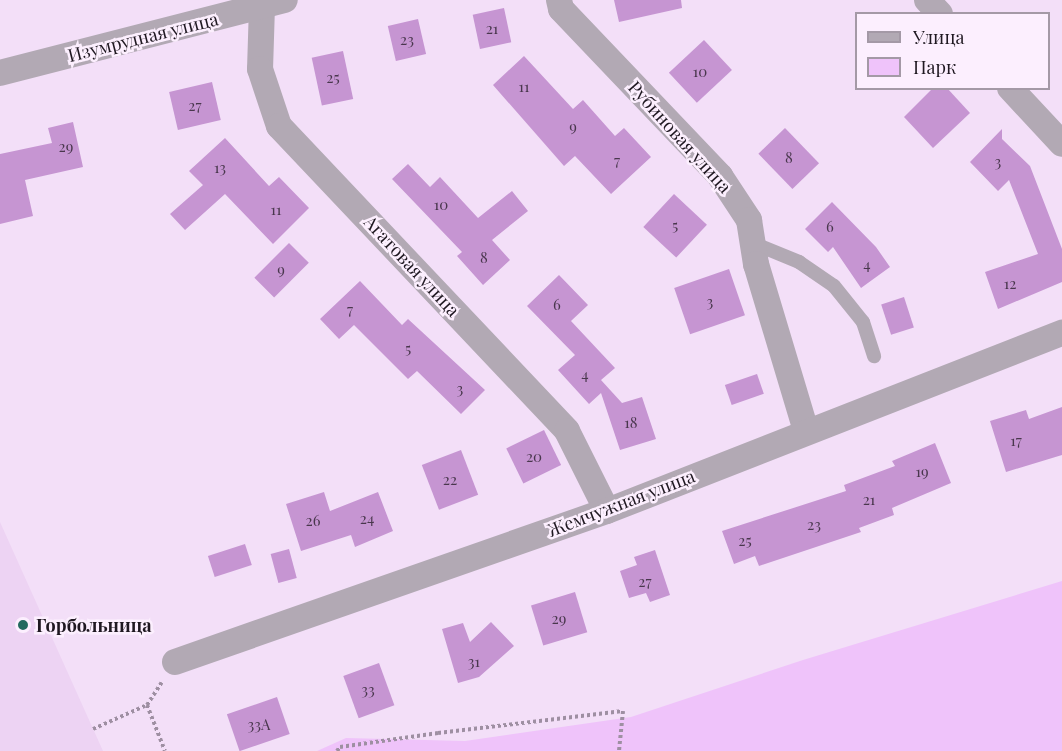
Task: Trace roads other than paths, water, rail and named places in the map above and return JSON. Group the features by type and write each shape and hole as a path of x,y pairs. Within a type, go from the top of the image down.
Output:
{"street":[{"name":"Рубиновая улица","path":"559,0 561,9 720,176 749,220 756,264 806,431"},
{"path":"927,0 938,12"},
{"name":"Изумрудная улица","path":"0,73 274,3"},
{"name":"Агатовая улица","path":"274,3 260,69 279,126 567,431 607,511"},
{"path":"1012,90 1062,144"},
{"name":"Жемчужная улица","path":"175,662 607,511 806,431 1062,333"}],"lane":[{"path":"753,243 799,262 834,286 863,322 874,356"}],"place":[{"name":"Горбольница","path":"23,625"}]}
